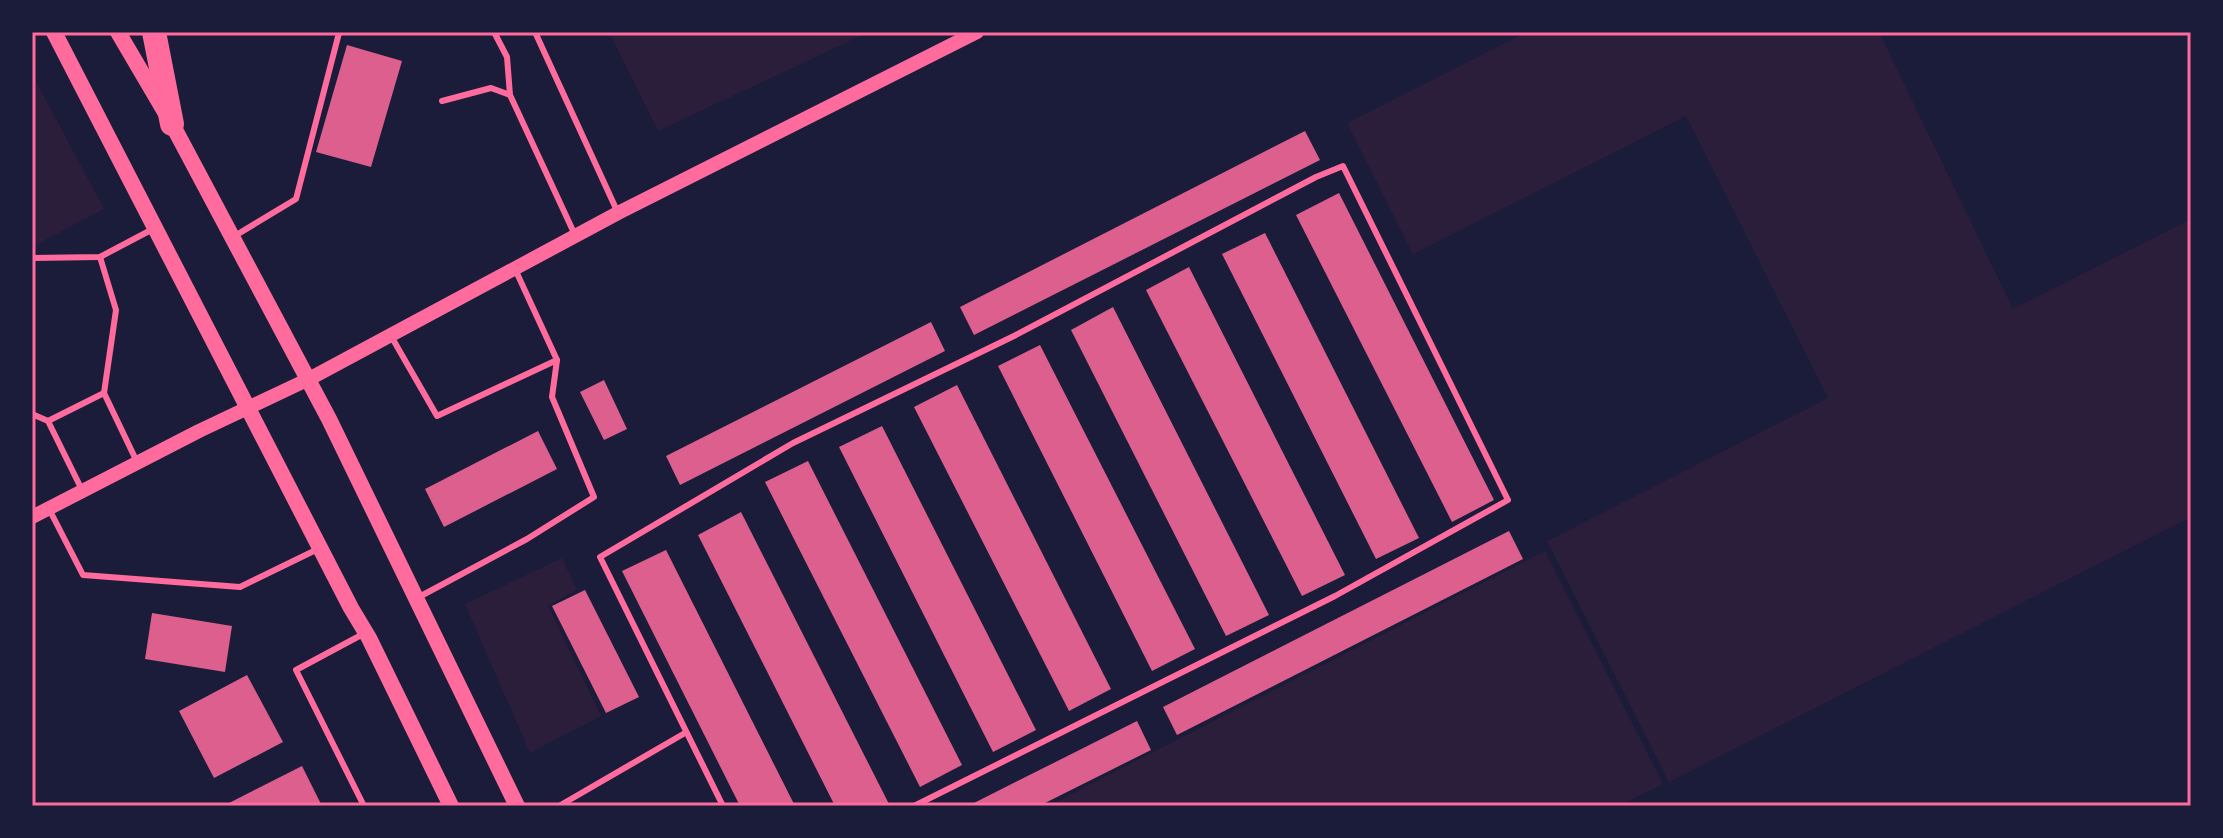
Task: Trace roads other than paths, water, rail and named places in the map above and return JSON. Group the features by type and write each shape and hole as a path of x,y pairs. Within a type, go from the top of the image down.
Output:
{"highway":[{"path":"154,32 172,124"}],"main road":[{"path":"54,32 365,633 446,802"},
{"path":"118,32 172,124 309,379 517,806"}],"street":[{"path":"32,517 309,379 618,213 977,32"}],"lane":[{"path":"233,237 296,199 339,33 342,32"},
{"path":"494,32 507,57 510,95 576,236"},
{"path":"535,32 618,213"},
{"path":"442,101 491,88 510,95"},
{"path":"723,806 600,557 793,443 1014,336 1316,177 1343,166 1508,500 1335,596 914,806"},
{"path":"32,258 100,257 156,227"},
{"path":"100,257 116,310 104,393 137,463"},
{"path":"417,598 527,539 594,497 552,397 557,360 515,269"},
{"path":"391,335 437,416 557,360"},
{"path":"48,421 104,393"},
{"path":"32,414 48,421 82,490"},
{"path":"49,509 83,575 240,587 320,548"},
{"path":"364,806 296,670 365,633"},
{"path":"559,806 685,733"}]}
